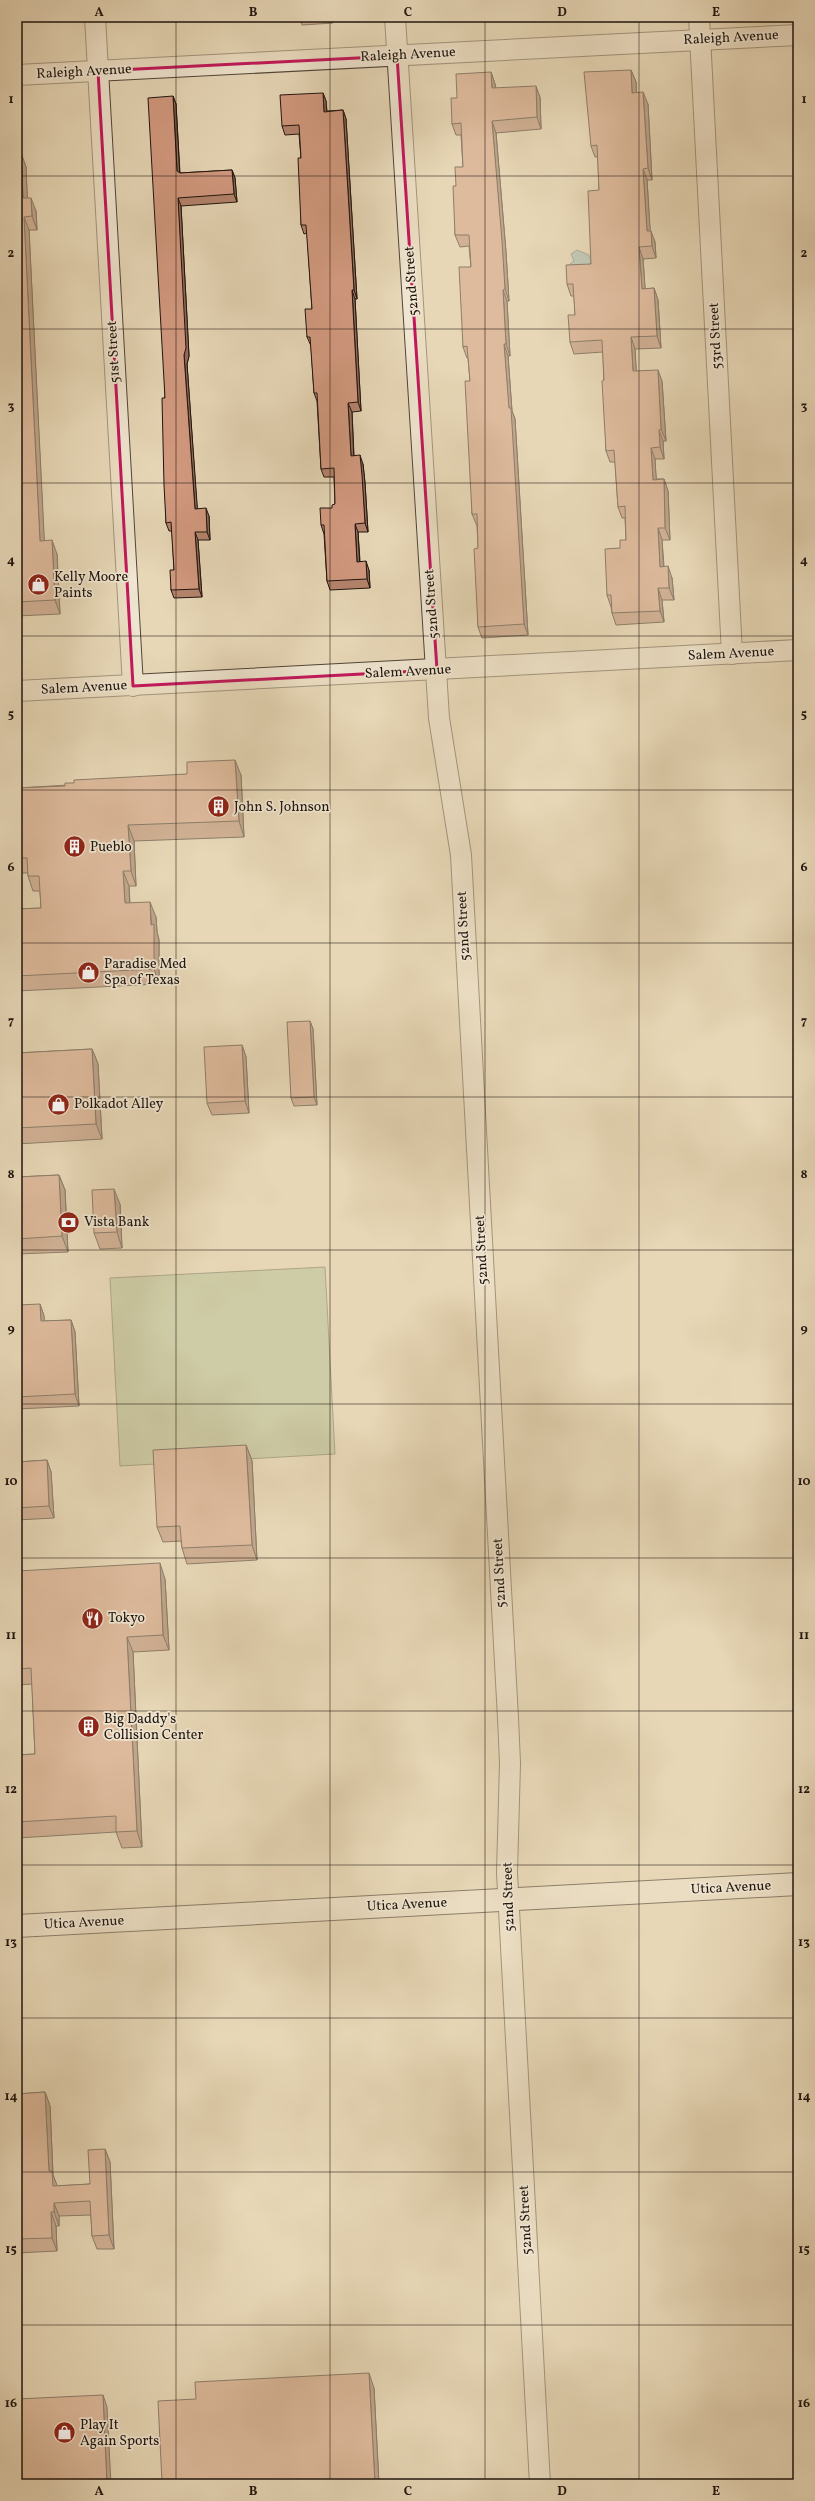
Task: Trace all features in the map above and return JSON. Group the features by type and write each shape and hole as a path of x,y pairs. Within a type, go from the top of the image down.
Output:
{"street":[{"name":"51st Street","path":"95,17 134,686"},
{"name":"52nd Street","path":"395,17 440,718 461,855 508,1718 509,1900 540,2484"},
{"name":"53rd Street","path":"699,17 732,654"},
{"name":"Raleigh Avenue","path":"17,75 798,35"},
{"name":"Salem Avenue","path":"17,691 798,650"},
{"name":"Utica Avenue","path":"17,1926 798,1884"}],"highlighted area":[{"path":"397,56 437,670 133,686 98,71"}],"green space":[{"path":"325,1267 335,1454 120,1466 110,1278"}],"water":[{"path":"577,250 589,255 592,267 570,267 570,264 574,261 571,254"}],"building":[{"path":"631,70 632,93 643,92 648,168 643,169 647,231 651,231 652,246 639,247 642,289 654,288 657,336 631,337 633,371 658,370 661,429 659,430 660,447 651,448 653,480 664,479 665,528 658,528 660,567 668,566 669,588 658,588 660,611 612,613 611,595 607,595 605,549 620,548 620,540 626,540 625,506 618,507 614,450 606,451 602,381 604,380 602,340 570,342 568,315 575,315 573,284 567,284 566,265 591,264 588,191 599,190 597,145 591,146 584,72"},
{"path":"491,72 492,88 536,86 537,117 492,121 502,241 505,289 503,290 506,344 504,344 509,408 511,408 524,624 478,627 474,549 478,548 477,514 472,514 465,381 470,381 467,346 463,347 459,267 471,267 469,235 455,235 453,186 456,186 455,167 463,167 461,123 452,124 451,98 457,98 456,74"},
{"path":"323,93 324,112 343,110 354,290 352,290 358,402 348,403 351,456 360,455 365,523 355,524 357,562 366,561 367,579 327,581 324,525 321,525 320,508 332,508 332,505 335,504 334,468 321,469 317,393 314,393 310,337 307,337 305,309 312,309 306,225 301,225 298,158 301,158 299,125 282,126 280,95"},
{"path":"173,96 177,171 180,173 232,170 234,194 178,198 186,348 184,355 195,509 206,508 207,532 195,532 199,589 171,590 170,570 174,570 171,522 166,523 162,398 165,398 148,98"},
{"path":"21,153 23,198 31,198 32,216 24,217 40,541 52,540 55,600 17,602 17,154"},
{"path":"235,760 239,821 128,825 131,871 123,871 125,903 150,902 151,925 154,924 154,969 17,976 17,909 41,908 39,876 28,876 27,858 17,858 17,788 65,786 65,783 74,783 74,780 187,774 187,762"},
{"path":"310,1021 314,1097 291,1098 287,1022"},
{"path":"242,1045 245,1101 207,1103 204,1047"},
{"name":"Polkadot Alley","path":"92,1049 96,1124 17,1128 17,1053"},
{"path":"59,1175 62,1236 17,1239 17,1177"},
{"path":"114,1189 117,1232 94,1233 92,1190"},
{"path":"40,1304 41,1321 71,1320 75,1394 17,1397 18,1305"},
{"path":"246,1445 252,1545 182,1548 180,1526 157,1527 153,1450"},
{"path":"47,1460 49,1506 17,1508 17,1462"},
{"path":"160,1563 163,1635 127,1637 137,1831 116,1832 116,1816 17,1822 17,1755 35,1754 31,1668 17,1669 17,1571"},
{"path":"45,2092 49,2171 52,2171 53,2186 90,2184 88,2150 105,2149 109,2235 92,2236 90,2201 54,2203 54,2212 51,2212 52,2238 17,2239 17,2094"},
{"path":"369,2373 375,2484 242,2484 242,2480 162,2482 158,2401 196,2399 195,2382"},
{"path":"103,2395 107,2484 19,2484 17,2399"}],"place":[{"name":"Kelly Moore Paints","path":"38,585"},
{"name":"John S. Johnson","path":"218,807"},
{"name":"Pueblo","path":"75,847"},
{"name":"Paradise Med Spa of Texas","path":"88,972"},
{"name":"Polkadot Alley","path":"59,1104"},
{"name":"Vista Bank","path":"69,1222"},
{"name":"Tokyo","path":"92,1618"},
{"name":"Big Daddy's Collision Center","path":"88,1727"},
{"name":"Play It Again Sports","path":"64,2433"}]}
